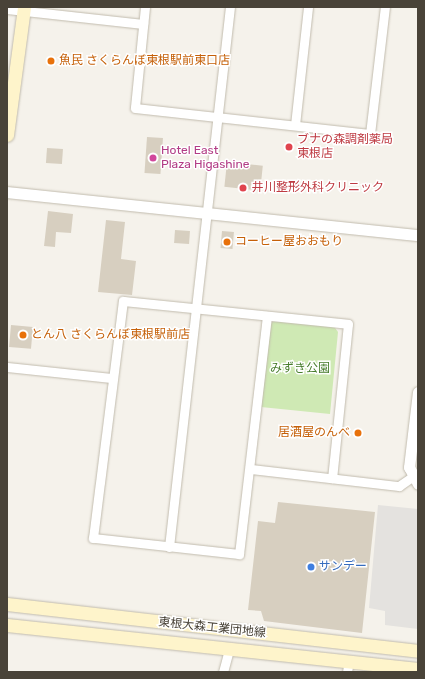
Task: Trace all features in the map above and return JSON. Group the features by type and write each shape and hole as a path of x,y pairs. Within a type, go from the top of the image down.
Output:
{"main road":[{"path":"7,135 24,9"},
{"name":"東根大森工業団地線","path":"7,604 418,651"},
{"name":"東根大森工業団地線","path":"7,625 229,649 348,667 418,669"}],"street":[{"path":"145,7 134,108 217,119 294,125 370,134 385,7"},
{"path":"170,547 230,7"},
{"path":"294,125 308,7"},
{"path":"7,9 24,9 143,24"},
{"path":"7,192 418,235"},
{"path":"267,316 251,469 239,554 93,538 111,378 123,301 348,324 332,478"},
{"path":"7,367 111,378"},
{"path":"251,469 400,486 415,481 409,467 418,392"},
{"path":"223,672 229,649"}],"green space":[{"name":"みずき公園","path":"277,320 333,325 338,332 330,414 261,407 270,323"}],"shaded area":[{"path":"378,505 418,509 418,629 385,625 385,611 369,608"}],"building":[{"path":"147,137 163,138 160,174 144,173"},
{"path":"47,148 63,149 62,164 46,163"},
{"path":"227,162 263,166 260,191 224,187"},
{"path":"48,211 73,214 71,233 56,232 55,247 44,246"},
{"path":"106,220 125,222 121,259 136,261 132,295 98,292"},
{"path":"175,230 190,231 189,244 174,243"},
{"path":"222,231 234,232 232,249 221,248"},
{"path":"11,325 33,327 31,349 9,347"},
{"name":"サンデー","path":"278,502 375,512 362,633 264,621 261,611 248,610 258,521 275,523"}],"place":[{"name":"魚民 さくらんぼ東根駅前東口店","path":"51,61"},
{"name":"ブナの森調剤薬局 東根店","path":"289,147"},
{"name":"Hotel East Plaza Higashine","path":"153,158"},
{"name":"井川整形外科クリニック","path":"243,188"},
{"name":"コーヒー屋おおもり","path":"227,242"},
{"name":"とん八 さくらんぼ東根駅前店","path":"23,335"},
{"name":"居酒屋のんべ","path":"358,433"},
{"name":"サンデー","path":"311,567"}]}
